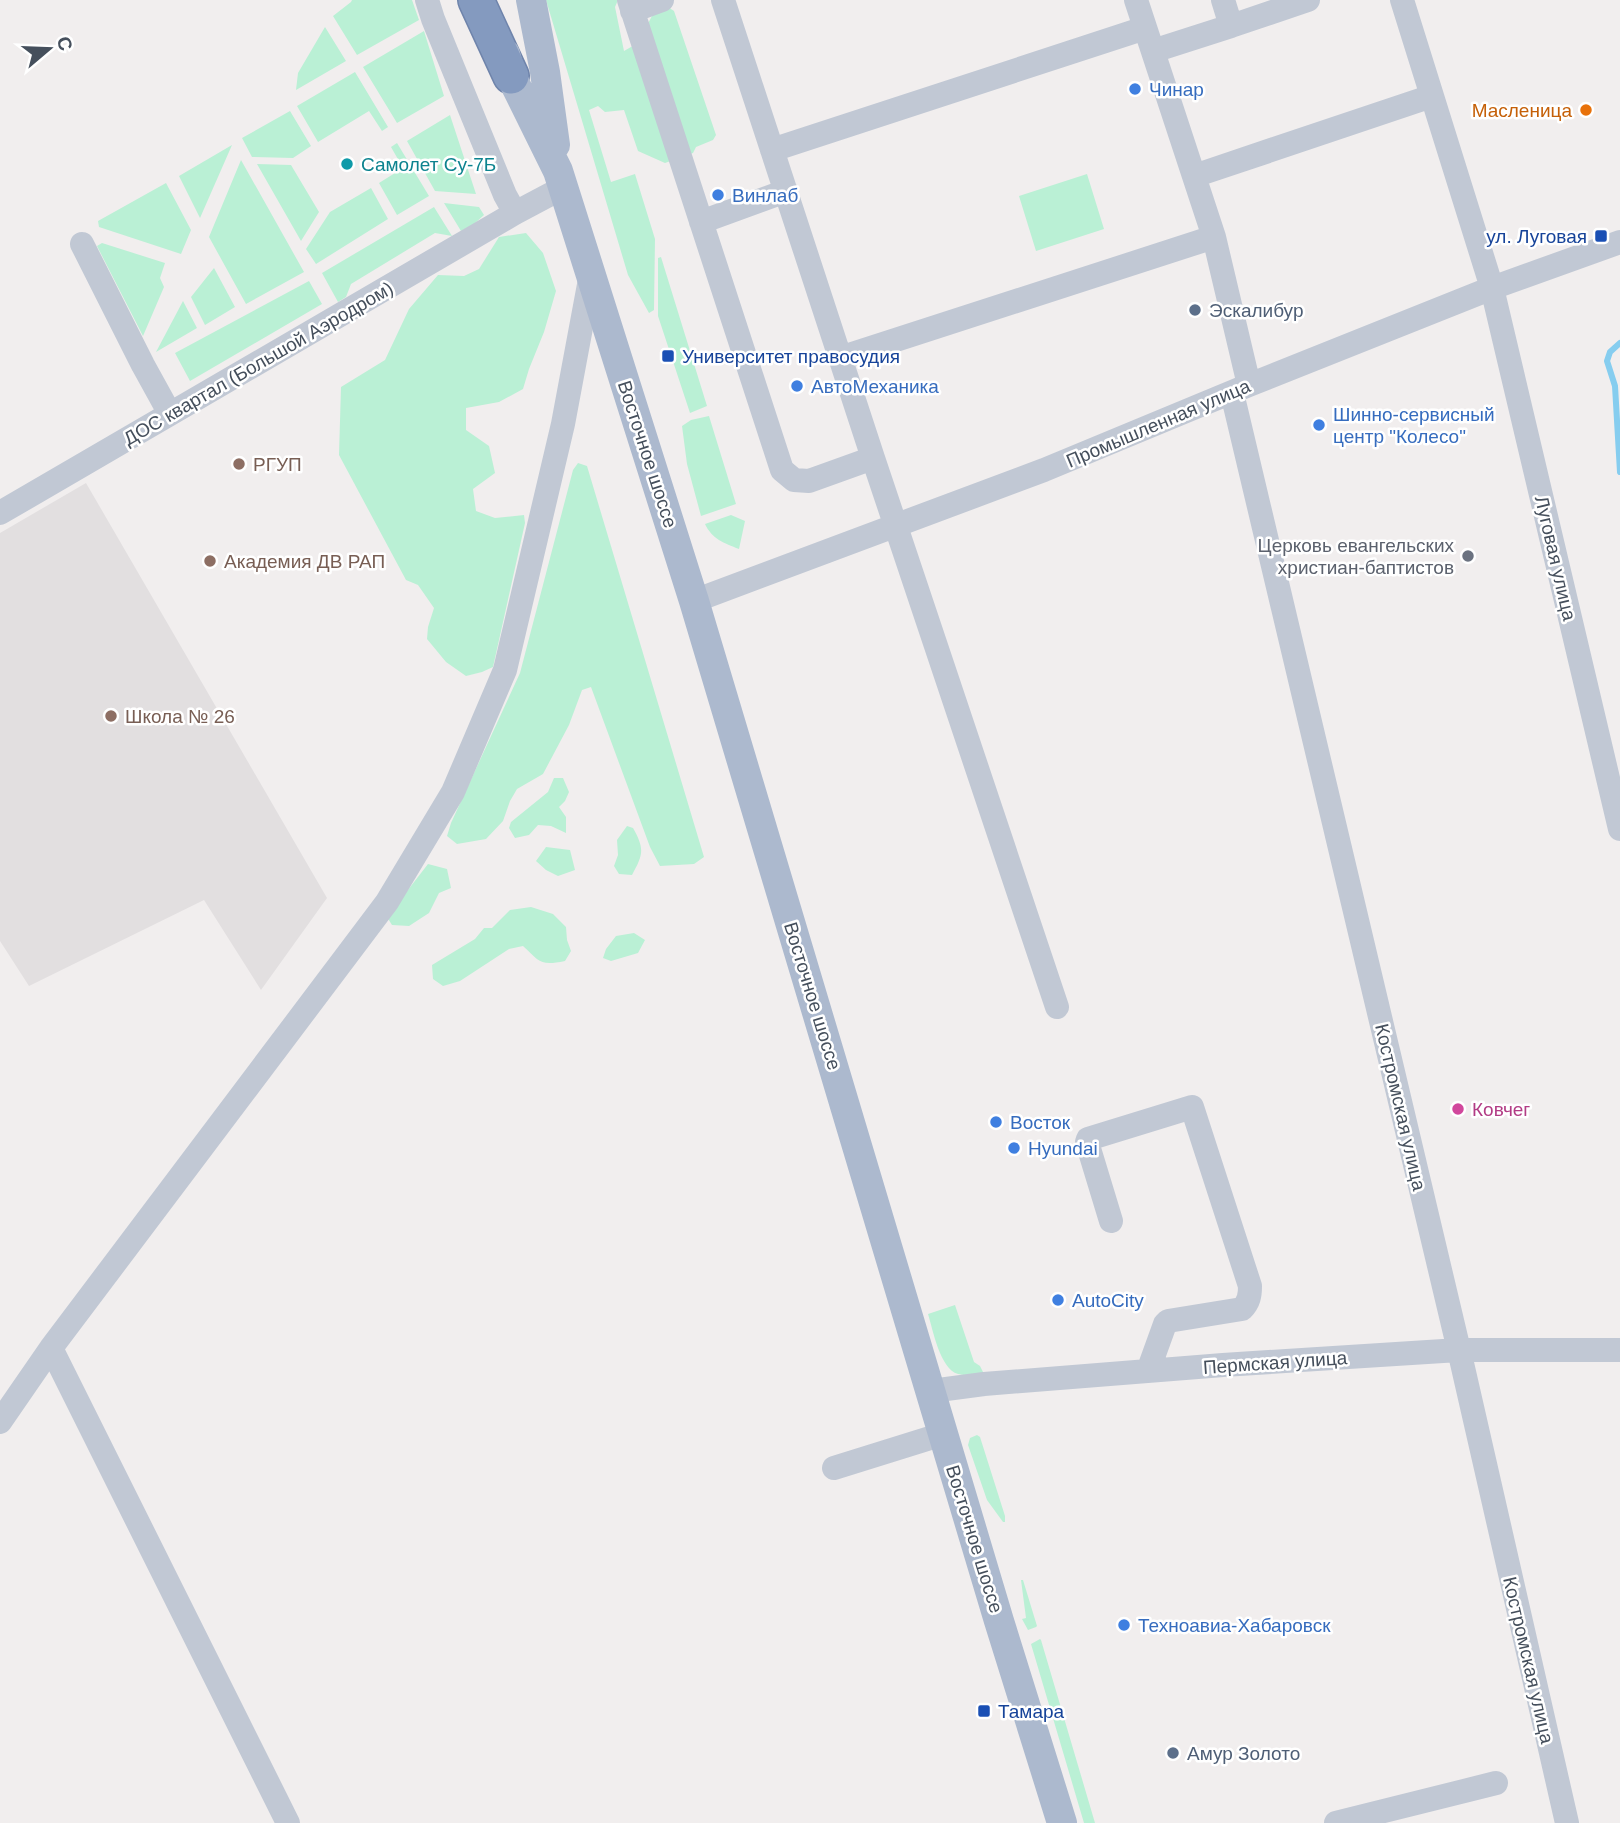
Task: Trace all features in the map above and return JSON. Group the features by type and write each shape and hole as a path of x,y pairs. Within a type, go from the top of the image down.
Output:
{"highway":[{"path":"477,0 528,74"}],"main road":[{"path":"488,0 528,74"},
{"path":"519,0 528,74"},
{"path":"528,74 531,0"},
{"name":"Восточное шоссе","path":"528,74 694,601 1062,1823"}],"street":[{"path":"427,0 515,213"},
{"path":"662,0 631,5 782,470 794,480 809,481 873,458"},
{"path":"723,0 1057,1007"},
{"name":"Костромская улица","path":"1136,0 1214,237 1240,389 1567,1823"},
{"path":"1223,0 1231,26"},
{"path":"772,150 1149,40 1231,26 1308,0"},
{"name":"Луговая улица","path":"1402,0 1492,288 1620,829"},
{"path":"1194,176 1433,96"},
{"name":"ДОС квартал (Большой Аэродром)","path":"0,513 515,213 561,179"},
{"path":"701,222 786,191"},
{"path":"840,358 1214,237"},
{"name":"Промышленная улица","path":"694,601 1044,470 1492,288 1620,242"},
{"path":"82,244 170,414"},
{"path":"0,1422 51,1348 387,902 453,792 505,670 563,424 591,274"},
{"path":"1111,1222 1088,1139 1192,1107 1250,1286 1250,1296 1242,1309 1168,1321 1148,1371"},
{"path":"51,1348 288,1823"},
{"name":"Пермская улица","path":"930,1391 1148,1371 1459,1350 1620,1350"},
{"path":"834,1468 943,1434"},
{"path":"1336,1823 1496,1783"}],"shaded area":[{"name":"Школа № 26","path":"86,483 327,898 261,990 204,900 29,986 0,941 0,533"}],"green space":[{"path":"352,0 412,0 419,20 357,55 333,16"},
{"path":"546,0 618,0 615,7 624,51 638,43 654,12 668,7 674,11 716,135 713,140 696,147 693,153 665,163 638,151 624,110 605,112 598,106 589,110 611,182 635,174 655,239 654,310 649,313 628,275"},
{"path":"325,27 346,61 296,90 298,73"},
{"path":"424,31 444,96 397,123 363,67"},
{"path":"355,72 388,127 382,131 369,111 318,142 297,106"},
{"path":"290,111 311,146 293,158 252,157 242,138"},
{"path":"450,115 476,194 435,191 407,141"},
{"path":"397,143 429,196 397,215 379,183 403,168 391,147"},
{"path":"232,145 200,218 179,176"},
{"path":"241,160 304,272 246,304 209,237"},
{"path":"257,164 291,165 319,212 301,241"},
{"path":"1087,174 1104,229 1036,251 1019,196"},
{"path":"166,183 191,230 181,254 99,227 98,221"},
{"path":"371,188 388,219 316,264 306,249 330,212"},
{"path":"444,203 479,207 484,215 461,231"},
{"path":"434,207 452,236 435,233 351,284 346,297 338,302 322,273"},
{"path":"526,233 543,253 556,291 544,332 523,389 499,402 466,408 466,430 489,446 495,473 473,489 476,511 495,518 524,515 525,523 493,667 466,676 446,662 427,639 434,608 418,585 406,580 339,455 341,387 385,360 409,309 438,275 464,276 479,269 499,237"},
{"path":"102,243 165,263 160,278 164,287 143,336 97,246"},
{"path":"661,257 707,406 690,413 658,316 658,258"},
{"path":"214,268 235,307 205,325 191,297"},
{"path":"309,281 322,304 190,381 175,353"},
{"path":"183,301 197,328 156,352"},
{"path":"709,416 736,504 701,516 687,464 682,426 691,420"},
{"path":"578,463 587,466 704,857 694,864 660,866 650,847 591,687 582,690 569,725 543,774 517,789 503,821 486,839 457,844 447,836 520,673 573,470"},
{"path":"731,515 745,521 739,549 715,537 705,524"},
{"path":"554,778 563,778 569,792 559,807 566,817 566,833 551,826 538,825 529,835 515,838 509,828 511,822 548,792"},
{"path":"627,826 633,828 641,847 640,857 632,875 619,874 614,866 618,855 617,840"},
{"path":"546,847 570,850 575,870 558,876 546,870 536,861"},
{"path":"428,864 447,869 451,888 439,893 429,913 409,926 392,925 387,917"},
{"path":"531,907 553,914 566,927 571,951 565,961 545,963 523,946 509,949 460,981 443,986 433,979 432,965 475,939 484,928 492,928 510,910"},
{"path":"634,933 645,940 638,953 611,961 603,958 616,936"},
{"path":"955,1305 974,1362 984,1374 981,1376 961,1375 952,1371 938,1348 928,1314"},
{"path":"977,1435 980,1437 1005,1522 987,1500 968,1445 970,1438"},
{"path":"1023,1580 1037,1626 1028,1630 1022,1619 1026,1618"},
{"path":"1040,1639 1095,1823 1084,1823 1031,1644"}],"waterway":[{"path":"1620,343 1610,352 1607,361 1615,386 1620,472"}],"place":[{"name":"Чинар","path":"1135,89"},
{"name":"Масленица","path":"1586,110"},
{"name":"Самолет Су-7Б","path":"347,164"},
{"name":"Винлаб","path":"718,195"},
{"name":"ул. Луговая","path":"1601,236"},
{"name":"Эскалибур","path":"1195,310"},
{"name":"Университет правосудия","path":"668,356"},
{"name":"АвтоМеханика","path":"797,386"},
{"name":"Шинно-сервисный центр \"Колесо\"","path":"1319,425"},
{"name":"РГУП","path":"239,464"},
{"name":"Церковь евангельских христиан-баптистов","path":"1468,556"},
{"name":"Академия ДВ РАП","path":"210,561"},
{"name":"Школа № 26","path":"111,716"},
{"name":"Ковчег","path":"1458,1109"},
{"name":"Восток","path":"996,1122"},
{"name":"Hyundai","path":"1014,1148"},
{"name":"AutoCity","path":"1058,1300"},
{"name":"Техноавиа-Хабаровск","path":"1124,1625"},
{"name":"Тамара","path":"984,1711"},
{"name":"Амур Золото","path":"1173,1753"}]}
